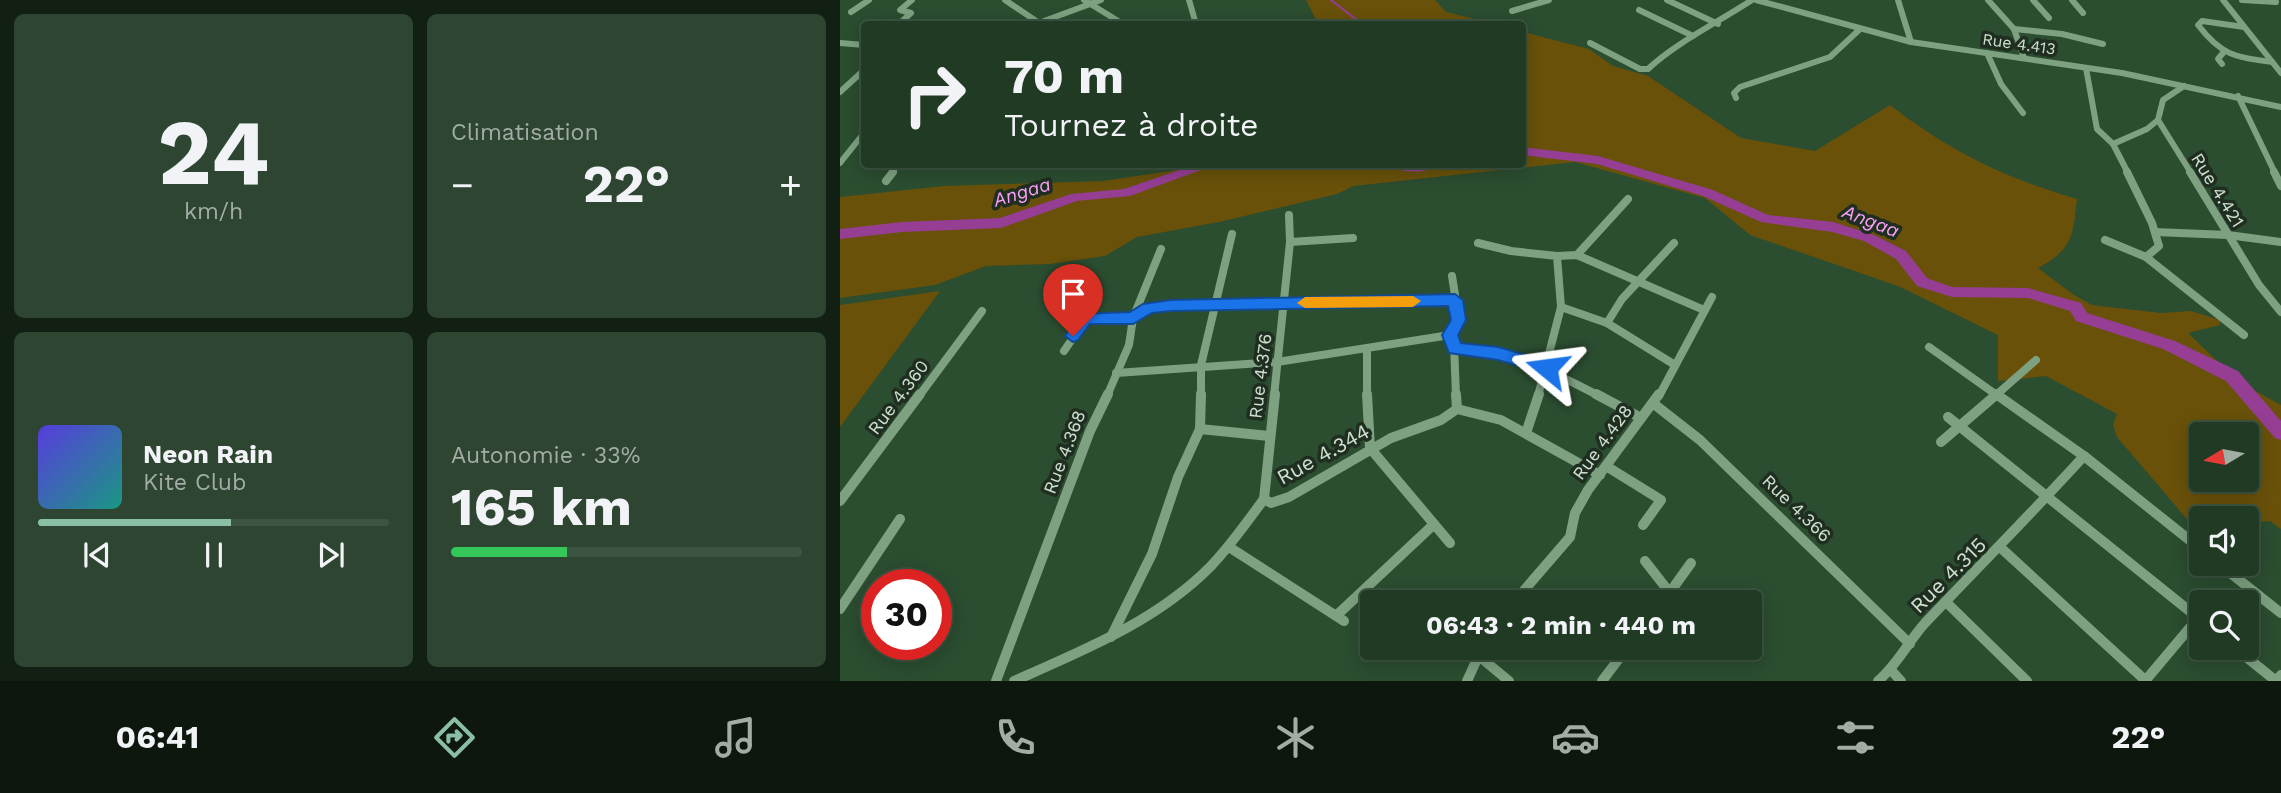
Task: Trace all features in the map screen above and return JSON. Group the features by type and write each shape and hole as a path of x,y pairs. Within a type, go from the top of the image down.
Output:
{"street":[{"path":"850,12 869,0"},
{"path":"902,21 911,13 900,10 912,0"},
{"path":"1005,0 1034,21"},
{"path":"1084,0 1118,21"},
{"path":"1046,21 1101,0"},
{"path":"1189,0 1195,21"},
{"path":"1512,11 1549,0"},
{"path":"1667,0 1718,24"},
{"path":"1590,43 1646,70 1665,53 1682,46 1693,36 1718,24 1754,0"},
{"name":"Rue 4.413","path":"1754,0 1911,42 2086,68 2238,96 2281,107"},
{"path":"1898,0 1911,42"},
{"path":"1987,0 2014,29 2024,58"},
{"path":"2034,0 2049,18"},
{"path":"2071,0 2083,13"},
{"path":"2223,0 2281,73"},
{"path":"2242,0 2275,1 2281,8"},
{"path":"1639,10 1693,36"},
{"path":"2244,27 2198,23 2215,48 2223,53 2272,62"},
{"path":"2014,29 2062,34 2103,44"},
{"path":"1736,98 1734,93 1740,87 1830,57 1859,30"},
{"path":"840,43 861,44"},
{"path":"1987,53 2001,84 2023,113"},
{"path":"2222,64 2218,59 2223,53"},
{"path":"2086,68 2097,129 2113,144 2154,228 2159,246 2146,257"},
{"path":"840,92 861,73"},
{"path":"856,77 861,78"},
{"path":"2113,144 2147,129 2158,120 2163,100 2184,86"},
{"path":"2238,96 2281,186"},
{"name":"Rue 4.421","path":"2158,120 2259,285 2281,312"},
{"path":"840,163 861,137"},
{"path":"886,181 895,168"},
{"path":"1577,255 1628,199"},
{"name":"Rue 4.376","path":"1264,499 1290,242 1289,215"},
{"path":"2154,228 2281,242"},
{"path":"1110,639 1152,554 1178,477 1200,429 1201,365 1233,234"},
{"path":"1290,242 1353,238"},
{"path":"2105,240 2146,257 2244,335"},
{"path":"1478,243 1511,251 1558,256 1577,255 1704,310"},
{"path":"1607,323 1608,318 1674,243"},
{"name":"Rue 4.368","path":"996,681 1018,631 1091,429 1129,345 1133,318 1161,249"},
{"path":"1527,433 1547,368 1561,307 1558,256"},
{"path":"1452,276 1458,320 1450,335 1454,348 1457,409 1501,420 1661,499 1643,525"},
{"name":"Rue 4.428","path":"1524,590 1570,537 1575,513 1641,418 1654,404 1712,297"},
{"path":"1064,351 1086,318 1133,318 1149,308 1284,305 1360,300 1455,300"},
{"path":"1561,307 1607,323 1675,365"},
{"name":"Rue 4.360","path":"840,501 982,311"},
{"path":"1116,373 1201,365 1277,362 1450,335"},
{"path":"1929,346 2084,456 2189,540"},
{"path":"1454,348 1498,354 1547,368 1641,418"},
{"path":"1367,350 1370,449 1413,499 1431,527 1450,544"},
{"path":"1941,442 2036,360"},
{"name":"Rue 4.366","path":"1654,404 1700,440 1910,644"},
{"name":"Rue 4.344","path":"1014,681 1110,639 1166,607 1205,575 1264,499 1271,503 1287,498 1370,449 1407,431 1443,420 1457,409"},
{"path":"1948,417 2189,610"},
{"path":"1200,429 1217,435 1253,433 1269,436"},
{"name":"Rue 4.315","path":"1878,681 1891,670 1946,602 2001,548 2084,456"},
{"path":"840,609 900,519"},
{"path":"1229,547 1341,618 1431,527"},
{"path":"2001,548 2146,681 2189,632"},
{"path":"1645,561 1662,590"},
{"path":"1671,590 1691,563"},
{"path":"2234,576 2281,614"},
{"path":"1946,602 2027,681"},
{"path":"1466,681 1477,660"},
{"path":"1489,660 1509,681"},
{"path":"1602,681 1618,660"},
{"path":"2250,660 2276,681 2281,675"},
{"path":"1891,670 1902,681"}],"shaded area":[{"path":"1306,0 1435,0 1446,12 1483,21 1316,21"},
{"path":"1526,33 1589,49 1613,66 1648,76 1741,138 1815,151 1890,105 1956,150 2025,182 2077,199 2072,232 2065,248 2038,268 2092,305 2161,313 2191,311 2220,320 2220,325 2188,333 2239,382 2281,405 2281,529 2270,521 2259,522 2259,506 2189,506 2189,521 2117,437 2113,425 2117,414 2046,376 1998,381 1998,335 1898,286 1750,235 1705,198 1575,162 1526,167"},
{"path":"1191,168 1520,168 1353,186 1337,194 1219,222 1137,237 1105,256 1050,264 986,266 935,285 840,298 840,197 944,186 1103,181"},
{"path":"940,291 840,427 840,305"}],"waterway":[{"path":"1331,0 1358,21"},
{"name":"Angaa","path":"1526,151 1598,160 1708,193 1766,219 1833,227 1869,238 1901,255 1922,282 1952,292 2028,293 2076,307 2081,317 2169,345 2232,376 2281,433"},
{"name":"Angaa","path":"840,234 902,227 1001,223 1076,197 1125,193 1199,168"}],"slow traffic":[{"path":"1305,303 1413,301"}],"route":[{"path":"1073,336 1081,321 1086,318 1133,318 1149,308 1171,305 1455,300 1458,320 1450,335 1454,348 1498,354 1547,368"}]}
